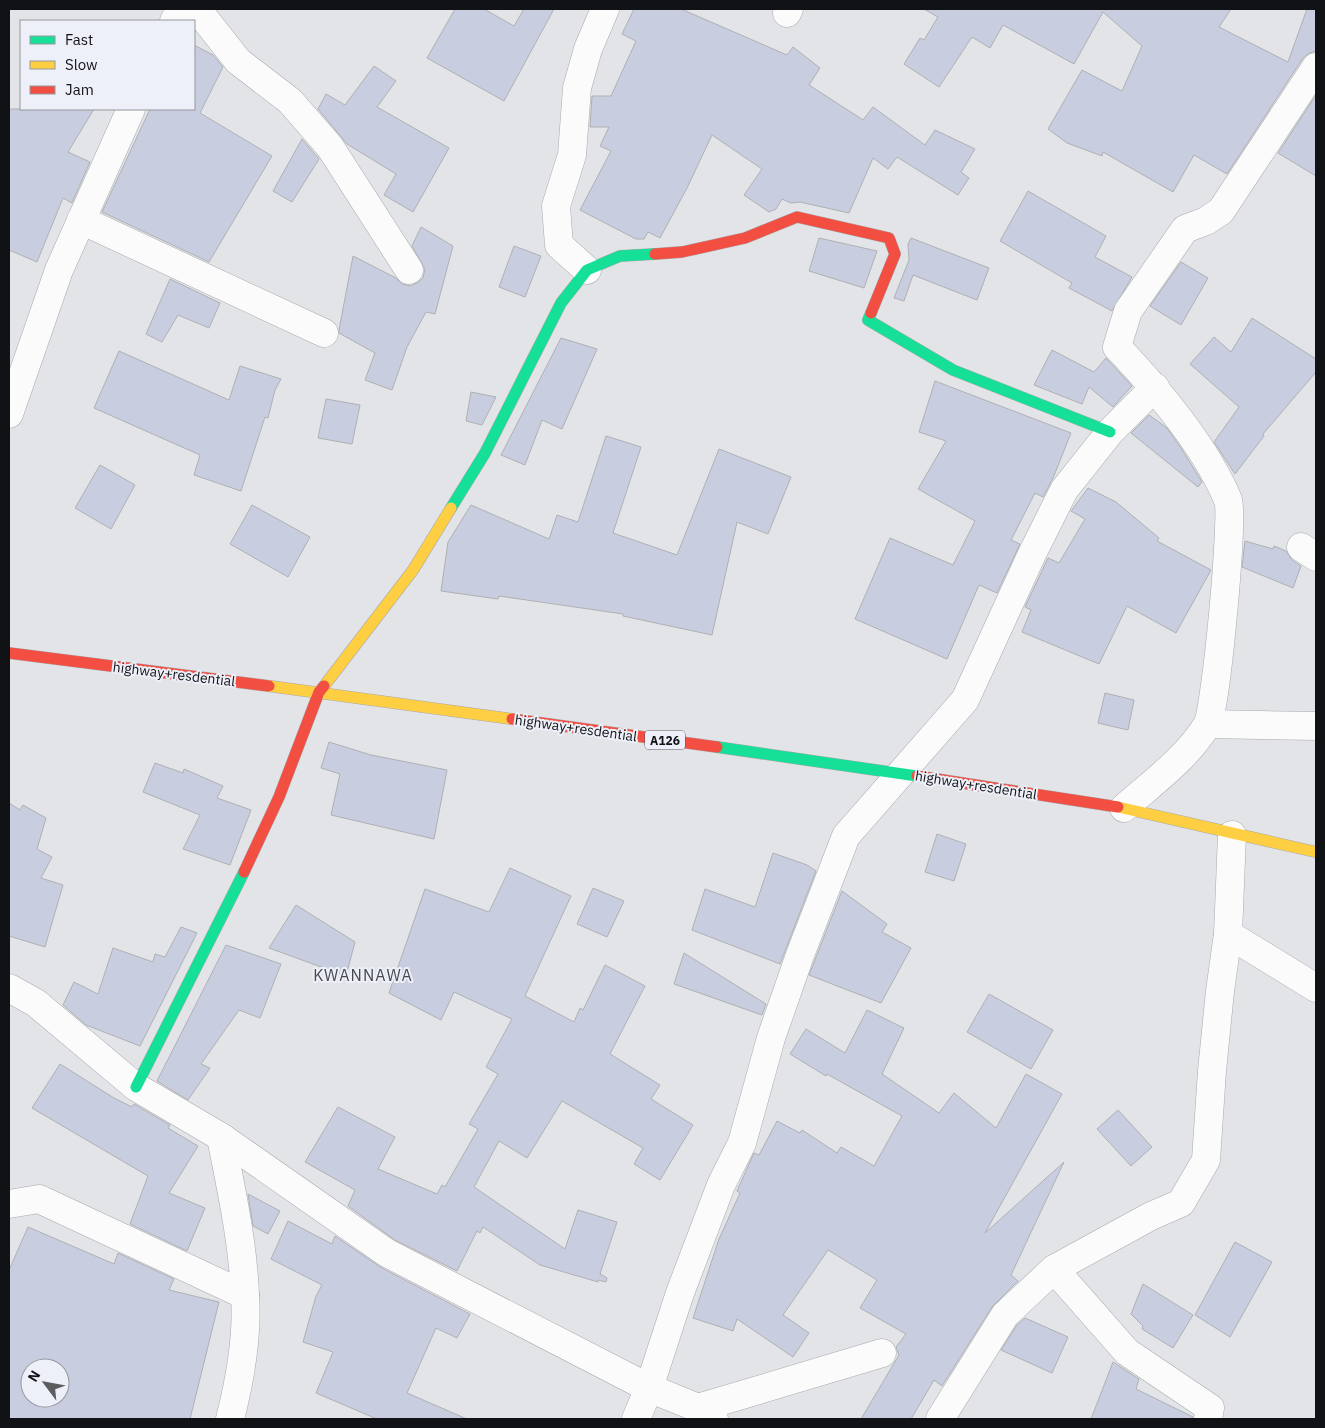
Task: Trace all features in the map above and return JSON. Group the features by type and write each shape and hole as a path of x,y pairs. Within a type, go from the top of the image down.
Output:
{"main road":[{"path":"136,1087 232,898 279,797 319,692 414,570 485,453 561,303 587,270 620,256 682,252 745,238 796,217 889,238 895,254 868,320 953,370 1110,432"},
{"name":"highway+resdential","path":"9,653 319,692 900,773 1124,808 1232,835 1316,852"}],"street":[{"path":"197,9 238,61 290,101 330,147 409,270"},
{"path":"587,270 559,245 556,206 572,155 577,88 588,49 605,9"},
{"path":"1124,808 1182,757 1208,724 1218,664 1228,550 1229,502 1210,465 1155,387 1117,348 1128,311 1185,229 1206,221 1221,210 1316,67"},
{"path":"9,414 59,270 131,110"},
{"path":"81,220 324,334"},
{"path":"636,1419 650,1388 680,1293 721,1185 742,1143 771,1038 800,955 846,836 965,700 1064,490 1110,432 1155,387"},
{"path":"1208,724 1316,726"},
{"path":"940,1419 1005,1315 1054,1269 1151,1216 1180,1203 1206,1160 1212,1070 1228,934 1232,835"},
{"path":"1228,934 1316,988"},
{"path":"9,988 36,1003 136,1087 222,1137 386,1253 650,1388 706,1414 882,1353"},
{"path":"222,1137 235,1211 246,1295 238,1388 230,1419"},
{"path":"9,1204 39,1199 246,1295"},
{"path":"1054,1269 1127,1352 1210,1408 1208,1419"}],"building":[{"path":"455,9 484,9 514,26 524,9 554,9 504,101 427,58"},
{"path":"634,9 681,9 787,55 793,47 820,68 809,85 863,120 873,107 925,145 935,130 975,149 961,172 969,178 958,195 897,157 888,169 873,158 849,213 800,202 791,203 782,199 776,209 769,212 744,195 762,169 712,135 687,188 660,238 648,232 644,239 636,239 580,210 611,151 600,146 609,127 590,127 592,96 611,96 636,41 622,34"},
{"path":"924,9 1231,9 1219,27 1288,62 1307,9 1316,9 1316,51 1309,53 1303,58 1227,174 1194,155 1173,192 1103,152 1102,156 1067,143 1048,129 1082,70 1122,91 1142,46 1103,12 1074,64 1003,25 990,48 972,37 939,87 904,64 920,38 924,40 938,17"},
{"path":"195,46 213,55 223,67 200,113 272,156 209,262 102,212 150,110 195,110"},
{"path":"374,66 396,81 377,107 449,148 413,212 384,195 396,174 347,144 318,109 326,94 345,105"},
{"path":"1316,95 1316,176 1278,153"},
{"path":"9,109 93,110 68,152 90,162 72,203 63,198 37,262 9,250"},
{"path":"302,139 319,159 292,202 273,191"},
{"path":"1028,191 1106,236 1095,257 1132,277 1112,311 1069,288 1072,283 1000,241"},
{"path":"421,227 453,246 435,314 426,312 407,347 392,390 365,380 375,353 339,333 339,330 353,256 396,278 402,284 410,286 423,278 425,269 412,246"},
{"path":"819,238 877,251 864,288 809,271"},
{"path":"911,238 989,268 977,300 913,275 904,301 894,298 909,260 908,244"},
{"path":"514,246 541,256 525,297 499,287"},
{"path":"1181,262 1208,278 1181,325 1150,306"},
{"path":"170,279 220,303 209,328 178,315 162,342 146,334"},
{"path":"1252,318 1316,359 1316,372 1263,434 1264,436 1235,474 1214,442 1239,407 1190,364 1214,337 1231,352"},
{"path":"561,338 597,349 562,429 542,420 525,465 501,455"},
{"path":"1052,350 1094,372 1106,358 1132,386 1113,407 1089,387 1082,404 1034,385"},
{"path":"119,351 229,400 240,366 281,379 275,390 268,418 265,417 241,491 194,475 200,455 94,408"},
{"path":"935,381 1071,433 1053,478 1043,497 1035,493 1011,540 1020,544 997,593 979,585 947,659 855,619 890,538 953,565 975,521 918,489 946,441 919,432"},
{"path":"471,392 496,397 482,425 466,421"},
{"path":"326,399 360,405 352,444 318,438"},
{"path":"1149,415 1167,428 1181,448 1202,482 1198,487 1131,433"},
{"path":"606,436 641,447 613,533 677,555 719,449 791,477 768,534 737,522 712,635 623,616 623,614 499,596 498,599 441,591 448,542 471,505 549,539 557,515 578,522"},
{"path":"100,465 135,485 111,529 75,508"},
{"path":"1088,488 1116,502 1159,538 1157,541 1211,570 1176,633 1127,606 1099,664 1022,632 1031,610 1025,607 1048,558 1059,563 1085,519 1071,511"},
{"path":"252,505 310,537 288,577 230,544"},
{"path":"1245,541 1273,549 1274,546 1286,551 1292,560 1301,566 1293,588 1242,567"},
{"path":"1105,693 1134,700 1128,730 1098,723"},
{"path":"329,742 371,755 447,770 434,839 331,815 340,774 321,768"},
{"path":"155,763 183,773 184,769 223,786 217,798 251,810 230,865 183,849 200,815 143,792"},
{"path":"9,803 20,810 23,805 46,818 37,849 52,857 41,878 63,885 45,947 9,936"},
{"path":"937,834 966,844 954,881 925,872"},
{"path":"773,853 807,865 816,871 780,964 692,930 705,889 755,907"},
{"path":"510,868 571,896 525,996 574,1022 580,1008 583,1010 605,965 645,986 610,1054 660,1085 651,1099 693,1125 660,1180 634,1164 643,1148 562,1101 527,1158 499,1141 474,1187 565,1249 578,1210 617,1222 600,1274 607,1278 606,1282 598,1280 598,1282 540,1265 483,1227 480,1233 477,1231 457,1271 395,1240 348,1206 355,1190 305,1162 338,1107 395,1137 378,1169 437,1194 442,1185 445,1187 478,1129 469,1124 498,1074 486,1067 512,1019 454,992 441,1020 389,993 425,889 489,912"},
{"path":"593,888 624,901 607,937 577,924"},
{"path":"842,891 887,924 882,932 911,948 881,1003 809,975"},
{"path":"296,905 355,942 346,976 269,948"},
{"path":"181,927 197,933 140,1046 86,1025 63,1005 74,982 98,994 113,948 153,962 155,954 165,957"},
{"path":"226,945 281,964 260,1018 239,1010 201,1064 210,1068 188,1100 157,1081"},
{"path":"684,953 766,1004 762,1015 674,984"},
{"path":"989,994 1053,1030 1031,1069 967,1032"},
{"path":"867,1010 904,1028 882,1074 939,1113 954,1093 996,1128 1026,1074 1062,1094 985,1233 1064,1162 1011,1275 1018,1281 992,1307 942,1386 934,1380 911,1419 861,1419 899,1355 896,1347 906,1334 860,1308 877,1280 828,1250 783,1315 809,1333 793,1357 737,1319 733,1331 693,1318 719,1239 740,1193 737,1191 754,1153 759,1155 777,1121 800,1133 802,1130 837,1153 841,1147 874,1166 902,1116 827,1074 826,1076 790,1054 806,1029 845,1053"},
{"path":"60,1064 114,1098 132,1107 134,1104 170,1125 168,1128 198,1146 169,1193 205,1208 187,1251 130,1224 148,1176 32,1108"},
{"path":"1118,1110 1152,1147 1131,1166 1097,1129"},
{"path":"248,1194 280,1211 268,1234 253,1226"},
{"path":"288,1221 332,1244 335,1236 380,1267 470,1314 457,1338 436,1328 407,1393 467,1419 377,1419 316,1393 333,1352 303,1342 316,1296 322,1285 271,1259"},
{"path":"28,1227 114,1264 118,1253 174,1279 169,1290 219,1302 190,1419 9,1419 9,1270"},
{"path":"1235,1242 1272,1262 1230,1337 1195,1315"},
{"path":"1143,1284 1193,1315 1173,1348 1142,1329 1143,1326 1131,1314"},
{"path":"1025,1318 1068,1337 1052,1373 1001,1350 1017,1325"},
{"path":"1113,1362 1139,1379 1136,1389 1193,1417 1193,1419 1091,1419"}],"traffic: fast":[{"path":"451,508 485,453 561,303 587,270 620,256 655,254"},
{"path":"871,313 868,320 953,370 1110,432"},
{"path":"717,747 917,776"},
{"path":"136,1087 244,872"}],"traffic: slow":[{"path":"324,686 413,570 451,508"},
{"path":"269,686 512,719"},
{"path":"1118,807 1316,852"}],"traffic: jam":[{"path":"655,254 682,252 745,238 797,217 889,238 895,254 871,313"},
{"path":"9,653 269,686"},
{"path":"244,872 279,797 319,692 324,686"},
{"path":"512,719 717,747"},
{"path":"917,776 1118,807"}],"district":[{"name":"KWANNAWA","path":"363,975"}]}
